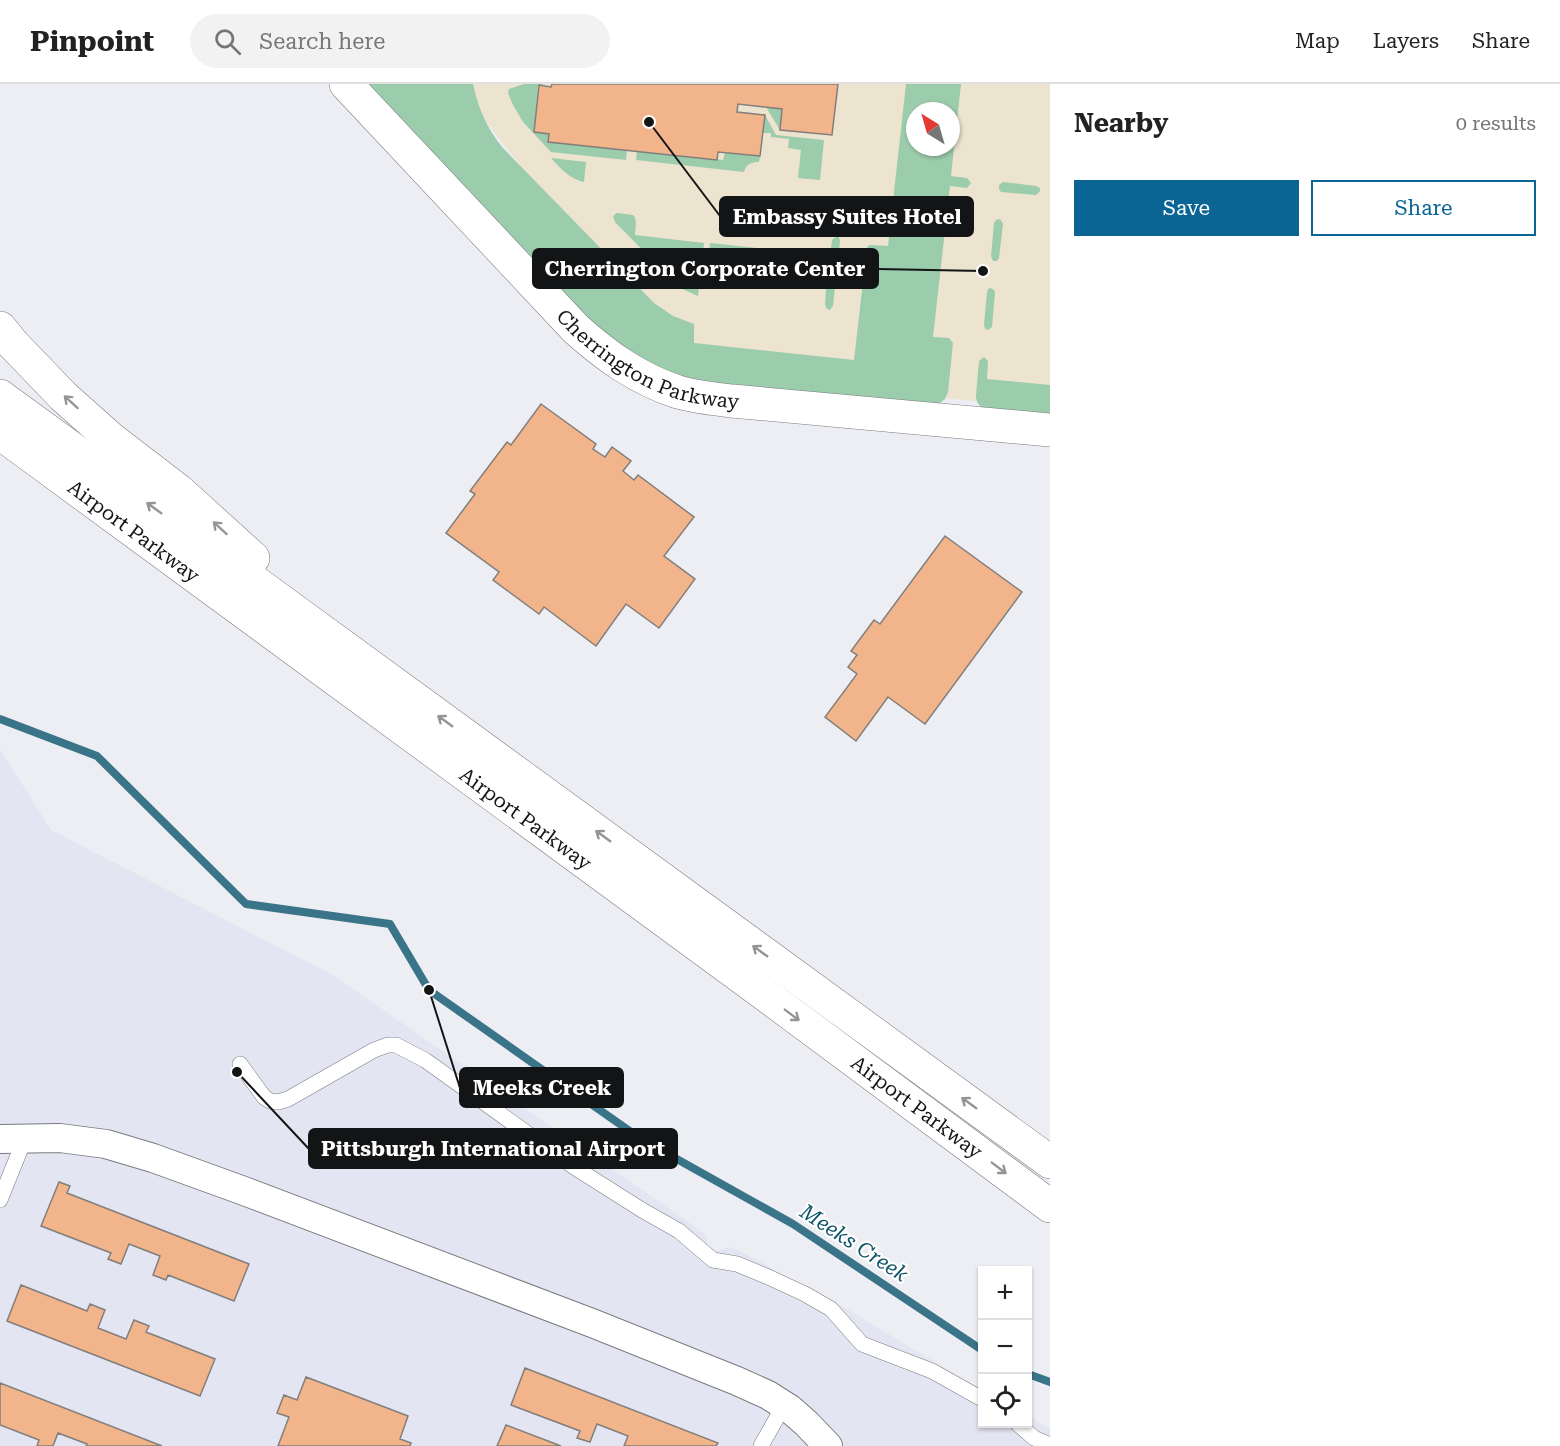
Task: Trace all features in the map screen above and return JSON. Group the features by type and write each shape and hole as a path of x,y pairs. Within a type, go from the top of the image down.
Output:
{"main road":[{"name":"Cherrington Parkway","path":"346,84 576,329 604,353 639,376 679,392 732,401 1050,430"},
{"path":"0,328 63,396 110,438 179,491 388,679"},
{"name":"Airport Parkway","path":"0,396 1050,1162"},
{"name":"Airport Parkway","path":"0,433 1050,1206"},
{"path":"0,460 145,565 759,990"}],"street":[{"path":"13,1138 60,1138 106,1144 201,1175 671,1355 768,1395 807,1424 828,1446"}],"lane":[{"path":"240,1064 264,1097 278,1102 303,1091 374,1050 387,1045 396,1045 425,1060 574,1167 679,1231 713,1260 737,1264 805,1294 831,1309 862,1344 932,1371 978,1397"},
{"path":"0,1200 13,1138"},
{"path":"761,1446 784,1405"},
{"path":"1023,1428 1034,1438 1050,1445"}],"shaded area":[{"path":"461,84 911,84 909,102 906,102 906,127 878,369 691,350 556,211 461,90"},
{"path":"935,84 1050,84 1050,409 905,394 949,156 960,156 960,102 946,102"},
{"path":"0,749 51,830 333,975 694,1226 706,1235 709,1250 717,1251 730,1247 736,1249 840,1305 978,1388 978,1428 1032,1428 1032,1418 1050,1429 1050,1446 0,1446"}],"green space":[{"path":"365,84 473,84 484,117 502,147 654,303 673,316 694,324 694,343 854,360 867,247 870,245 888,246 906,84 961,84 959,102 906,102 906,156 953,156 951,176 967,178 971,183 967,188 950,186 933,337 949,338 953,343 948,392 945,399 939,404 725,387 667,374 612,343"},
{"path":"524,84 543,84 543,86 538,86 534,132 549,134 548,142 627,150 626,160 551,152 523,122 508,93 509,89"},
{"path":"766,107 782,109 780,130"},
{"path":"765,115 776,135 824,140 820,180 798,178 801,150 788,148 789,139 771,137 771,133 763,133"},
{"path":"637,151 723,160 725,153 760,156 759,162 749,164 744,172 636,160"},
{"path":"551,158 586,162 584,182 570,176"},
{"path":"1003,182 1036,186 1040,188 1040,191 1036,195 1001,192 999,185"},
{"path":"617,213 635,217 635,235 704,243 698,296 680,288 615,222 613,216"},
{"path":"1000,219 1003,224 999,258 993,261 991,256 994,223"},
{"path":"839,237 840,241 833,306 830,310 825,305 826,289 706,276 710,243 830,256 832,240"},
{"path":"991,288 995,293 992,327 988,330 984,325 987,292"},
{"path":"984,357 988,361 987,379 1050,385 1050,416 981,407 976,395 979,361"}],"building":[{"path":"552,84 838,84 832,135 780,130 782,109 738,104 737,112 765,115 760,156 718,152 717,160 548,142 549,134 534,132 539,85 551,87"},
{"path":"541,404 596,444 593,449 605,457 612,447 631,461 623,471 634,480 638,475 694,517 664,556 695,579 659,628 626,604 596,646 544,607 539,614 493,580 499,572 446,533 475,494 470,491 507,442 511,445"},
{"path":"945,536 1022,592 925,724 888,697 856,741 825,717 857,674 848,667 857,655 851,651 874,620 880,624"},
{"path":"59,1182 70,1186 67,1193 249,1264 234,1301 168,1275 166,1280 153,1275 160,1256 129,1244 121,1264 108,1259 111,1253 41,1226"},
{"path":"21,1285 87,1311 90,1304 105,1310 98,1328 126,1339 134,1320 149,1326 146,1332 215,1359 200,1396 7,1321"},
{"path":"525,1368 718,1443 716,1446 624,1446 628,1436 597,1424 590,1442 577,1438 580,1431 511,1405"},
{"path":"306,1377 408,1416 400,1439 411,1443 410,1446 278,1446 289,1417 277,1413 284,1395 297,1400"},
{"path":"0,1383 162,1446 86,1446 87,1444 58,1433 53,1446 37,1446 39,1440 0,1425"},
{"path":"506,1425 561,1446 497,1446"}],"waterway":[{"name":"Meeks Creek","path":"0,719 97,756 246,904 390,924 429,990 641,1139 793,1224 978,1347"},
{"name":"Meeks Creek","path":"1032,1375 1050,1382"}],"place":[{"name":"Embassy Suites Hotel","path":"649,122"},
{"name":"Cherrington Corporate Center","path":"983,271"},
{"name":"Meeks Creek","path":"429,990"},
{"name":"Pittsburgh International Airport","path":"237,1072"}]}
